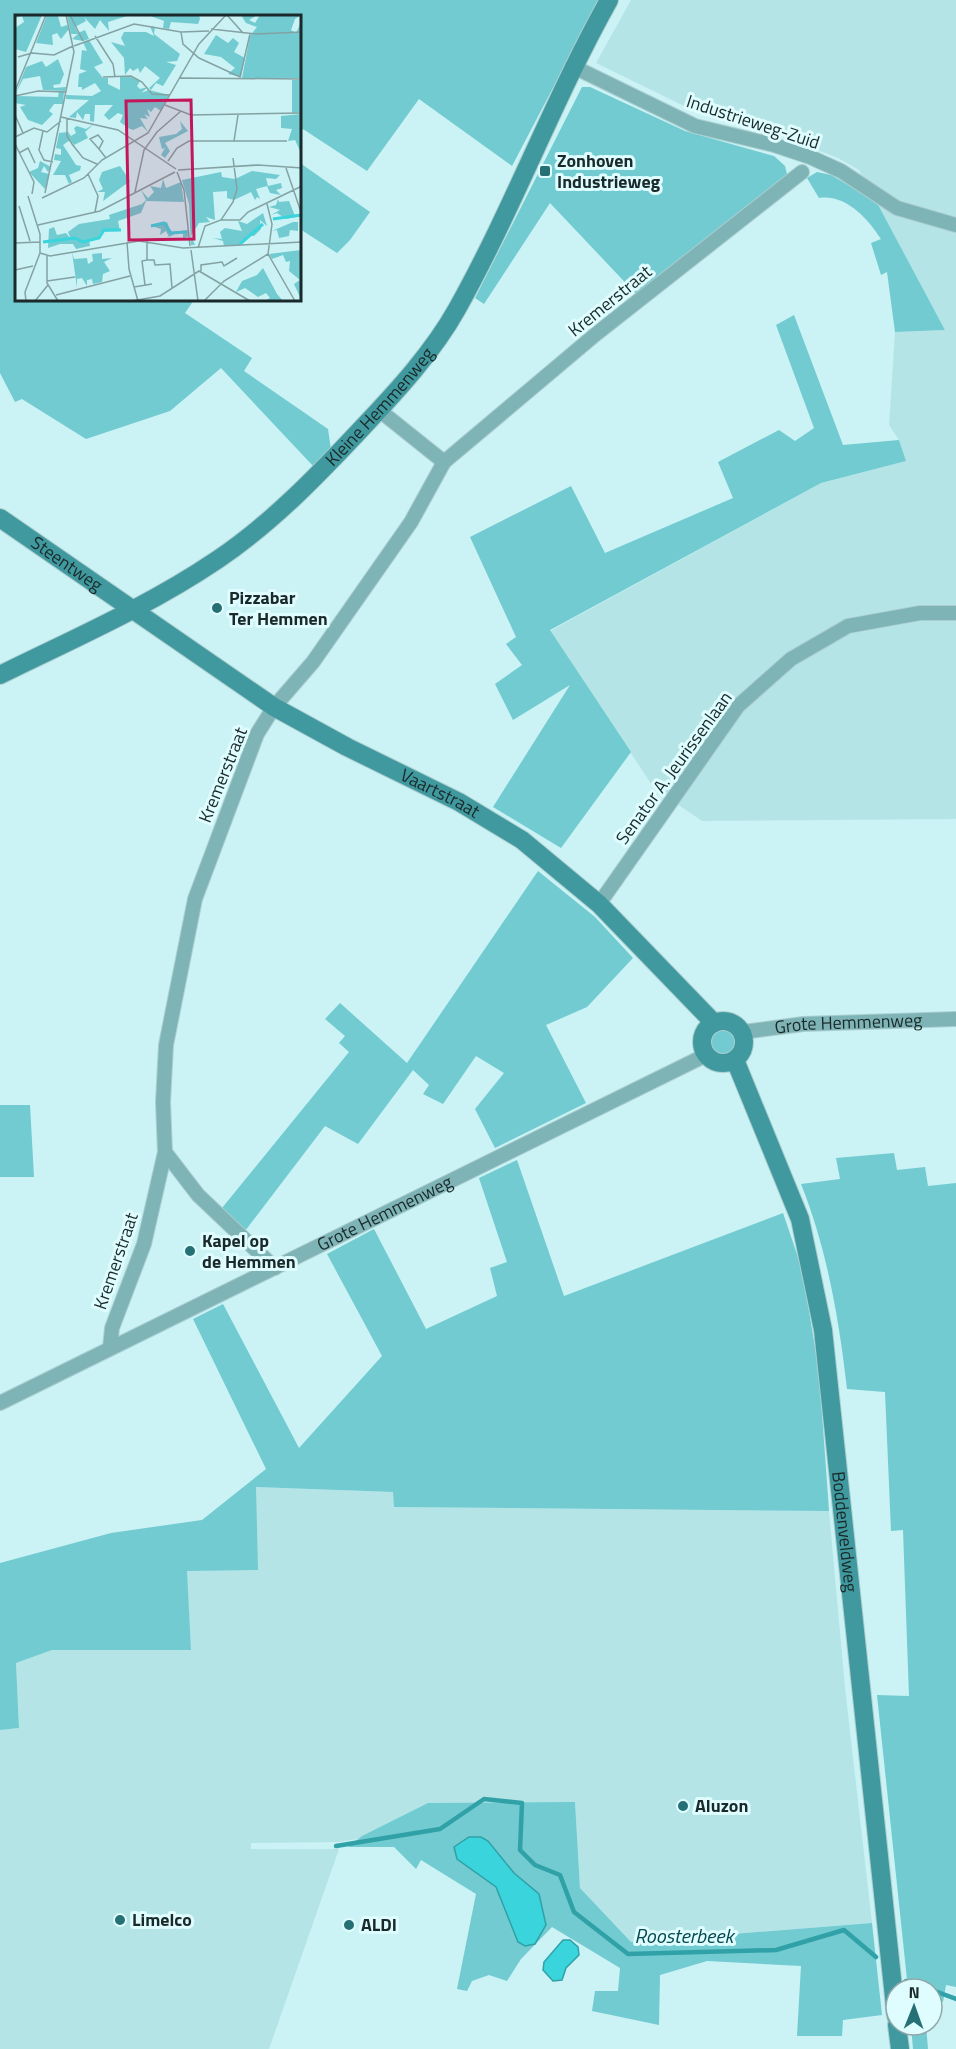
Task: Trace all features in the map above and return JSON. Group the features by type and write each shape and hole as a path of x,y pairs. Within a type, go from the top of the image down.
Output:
{"street":[{"name":"Kleine Hemmenweg","path":"0,675 135,608 218,560 258,529 314,479 379,410 436,342 456,311 506,210 572,66 609,0"},
{"name":"Industrieweg-Zuid","path":"572,66 696,126 774,145 810,157 841,171 897,208 956,225"},
{"name":"Kremerstraat","path":"110,1347 114,1322 144,1245 165,1152 163,1102 166,1045 195,899 257,734 274,707 313,662 411,522 444,462 596,334 802,172"},
{"path":"379,410 444,462"},
{"name":"Steentweg","path":"0,518 135,608"},
{"name":"Vaartstraat","path":"135,608 230,679 274,707 347,747 468,807 522,840 599,904 714,1023"},
{"name":"Senator A. Jeurissenlaan","path":"599,904 738,706 791,659 848,626 920,613 956,613"},
{"name":"Grote Hemmenweg","path":"714,1023 727,1020 743,1032 803,1024 956,1019"},
{"path":"714,1023 702,1037 706,1055 716,1062 735,1060 745,1045 743,1032"},
{"name":"Grote Hemmenweg","path":"0,1403 706,1055"},
{"name":"Boddenveldweg","path":"735,1060 800,1219 824,1329 892,1977"},
{"path":"165,1152 198,1196 275,1268"}],"shaded area":[{"path":"0,0 599,0 512,166 419,99 367,171 302,130 302,15 15,15 15,302 193,302 185,313 252,358 244,371 328,429 331,450 314,467 221,368 170,411 86,439 22,399 15,402 0,373"},
{"path":"631,0 956,0 956,819 702,821 654,788 550,631 821,483 906,461 899,440 889,425 895,332 945,330 859,170 838,158 774,133 684,106 596,63"},
{"path":"582,87 590,87 685,131 774,156 785,166 787,174 781,185 743,209 637,295 550,203 484,304 475,298"},
{"path":"302,164 370,212 350,240 337,253 302,230"},
{"path":"817,172 831,175 876,201 945,330 895,332 887,272 881,275 871,243 881,239 863,216 847,204 829,198 819,198 807,178"},
{"path":"794,315 843,445 899,440 906,461 821,483 550,630 631,752 561,848 493,807 570,685 513,720 495,684 522,665 506,644 516,637 470,537 571,486 605,553 733,498 718,462 779,430 795,441 814,428 776,325"},
{"path":"538,871 595,917 633,958 587,1007 546,1025 586,1103 495,1148 475,1109 504,1073 476,1056 443,1104 423,1094 429,1085 413,1070 358,1144 325,1126 245,1231 222,1208 349,1052 339,1043 345,1036 325,1019 340,1003 407,1063"},
{"path":"723,1028 733,1032 737,1042 733,1052 723,1056 713,1052 709,1042 713,1032"},
{"path":"0,1105 30,1105 34,1177 0,1177"},
{"path":"894,1153 897,1170 925,1167 928,1186 956,1183 956,1987 946,1985 944,1996 944,1977 907,1977 877,1695 909,1696 903,1530 891,1531 885,1392 847,1389 831,1285 818,1234 801,1184 840,1179 836,1158"},
{"path":"517,1160 564,1296 783,1213 802,1269 819,1371 829,1511 394,1507 393,1492 256,1487 258,1570 187,1571 191,1650 52,1650 16,1663 19,1728 0,1730 0,1563 111,1533 202,1520 266,1469 193,1319 223,1304 299,1448 382,1356 327,1254 374,1229 426,1329 497,1296 490,1268 507,1262 479,1178"},
{"path":"256,1487 393,1492 395,1507 829,1511 845,1688 872,1923 631,1942 580,1888 575,1802 339,1842 251,1843 251,1849 339,1849 269,2049 0,2049 0,1730 19,1728 16,1663 52,1650 191,1650 186,1571"},
{"path":"575,1802 580,1888 631,1942 872,1923 882,2015 843,2020 842,2036 797,2036 801,1966 707,1961 660,1975 659,2025 592,2011 595,1991 618,1991 620,1968 552,1927 521,1959 507,1981 489,1975 472,1981 467,1991 457,1989 476,1894 421,1860 416,1869 394,1847 348,1847 362,1836 428,1803"},
{"path":"469,1837 481,1837 488,1841 514,1873 539,1894 546,1925 535,1944 525,1946 518,1942 496,1887 457,1859 454,1847"},
{"path":"563,1940 570,1940 578,1947 579,1955 566,1968 562,1980 553,1981 543,1970 544,1962"},
{"path":"912,2037 927,2037 928,2049 913,2049"}],"waterway":[{"name":"Roosterbeek","path":"336,1846 440,1829 484,1799 522,1803 520,1850 535,1865 560,1875 574,1912 628,1954 776,1950 844,1930 876,1957"},
{"name":"Roosterbeek","path":"944,1994 956,1999"}],"place":[{"name":"Zonhoven Industrieweg","path":"545,171"},
{"name":"Pizzabar Ter Hemmen","path":"217,608"},
{"name":"Kapel op de Hemmen","path":"190,1251"},
{"name":"Aluzon","path":"683,1806"},
{"name":"Limelco","path":"120,1920"},
{"name":"ALDI","path":"349,1925"}]}
